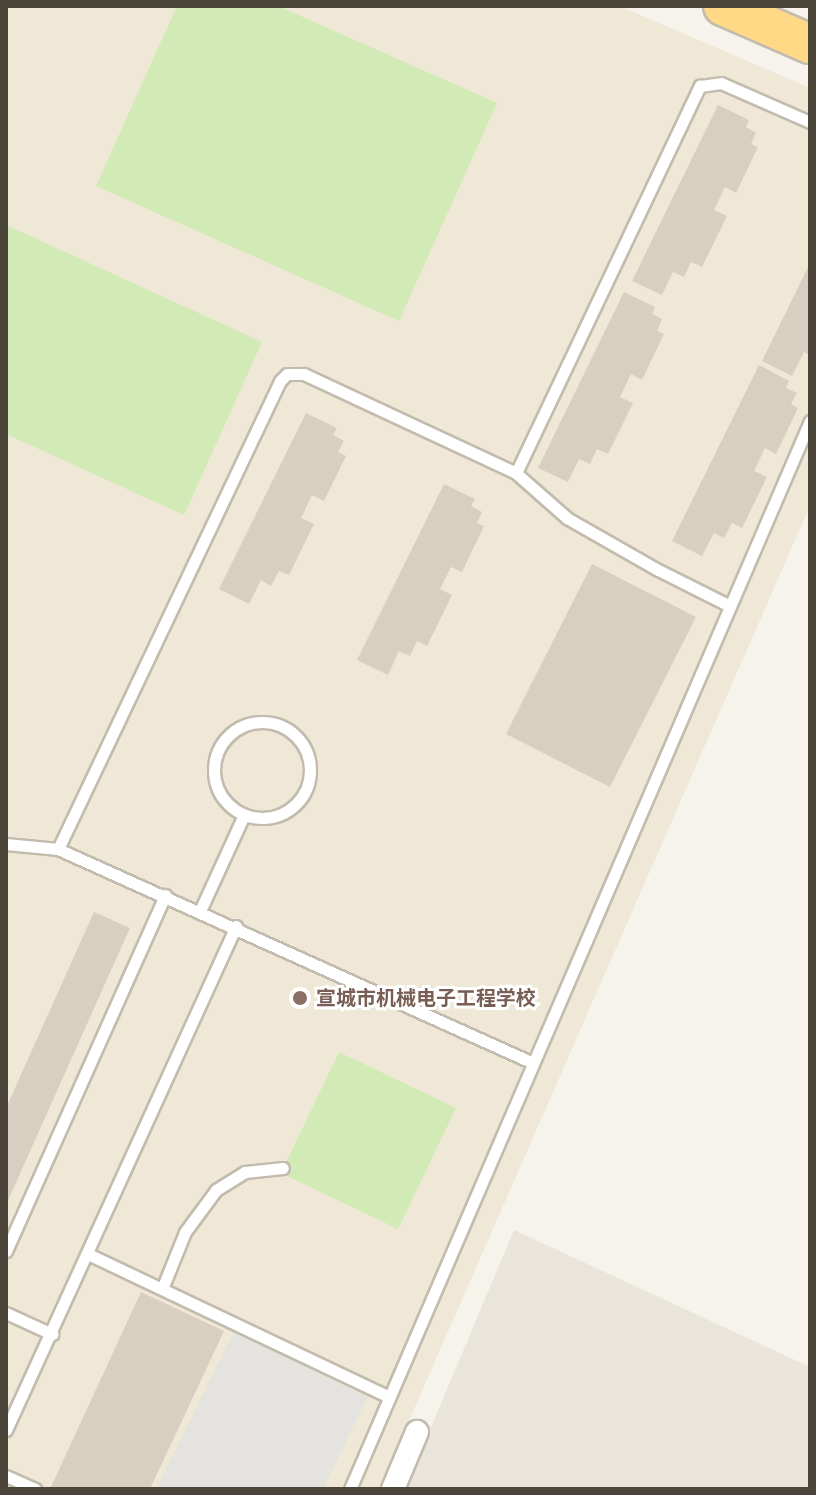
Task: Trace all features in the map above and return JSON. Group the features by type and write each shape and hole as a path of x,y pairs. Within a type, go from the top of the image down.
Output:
{"highway":[{"path":"723,6 810,44"}],"street":[{"path":"393,1489 417,1432"}],"lane":[{"path":"516,473 700,86 721,83 810,122"},
{"path":"58,849 280,381 287,374 304,374 516,473 567,518 658,570 730,606"},
{"path":"350,1489 810,421"},
{"path":"272,722 298,738 310,767 302,797 276,816 260,818 244,815 230,806 219,793 214,779 219,748 241,726 272,722"},
{"path":"200,911 244,815"},
{"path":"6,844 58,849 236,926 533,1063"},
{"path":"6,1251 165,895"},
{"path":"6,1430 11,1405 52,1334 236,926"},
{"path":"162,1289 185,1232 216,1190 245,1172 283,1168"},
{"path":"88,1254 389,1397"},
{"path":"6,1313 52,1334"},
{"path":"6,1476 35,1489"}],"shaded area":[{"name":"宣城市机械电子工程学校","path":"6,6 620,6 810,88 810,506 379,1489 6,1489"},
{"path":"514,1230 810,1367 810,1489 405,1489"},
{"path":"234,1331 368,1397 323,1489 156,1489"}],"green space":[{"path":"177,6 278,6 497,103 399,321 96,186"},
{"path":"6,225 262,342 184,515 6,434"},
{"path":"339,1052 456,1108 398,1229 281,1173"}],"building":[{"path":"718,105 749,120 746,127 756,133 751,144 758,147 736,193 725,187 714,210 727,216 702,267 691,262 684,277 673,272 662,295 632,281"},
{"path":"810,263 810,355 804,352 792,376 762,361"},
{"path":"624,292 655,307 652,314 662,319 657,331 664,334 642,380 631,374 620,397 633,403 608,454 597,449 590,464 579,459 568,482 538,468"},
{"path":"759,365 789,381 786,388 797,393 791,404 798,408 776,454 765,448 754,471 767,477 742,528 732,523 724,538 714,533 702,556 672,541"},
{"path":"306,413 337,428 333,435 344,441 338,452 346,456 324,501 312,495 301,518 314,524 289,575 279,571 271,586 261,580 249,604 219,589"},
{"path":"444,484 475,499 471,506 482,512 477,523 484,526 462,572 451,567 440,589 452,595 427,646 417,641 410,656 399,651 388,675 357,660"},
{"path":"592,564 696,617 610,787 506,734"},
{"path":"94,912 130,928 6,1205 6,1108"},
{"path":"141,1292 224,1331 150,1489 50,1489"}],"place":[{"name":"宣城市机械电子工程学校","path":"300,998"}]}
